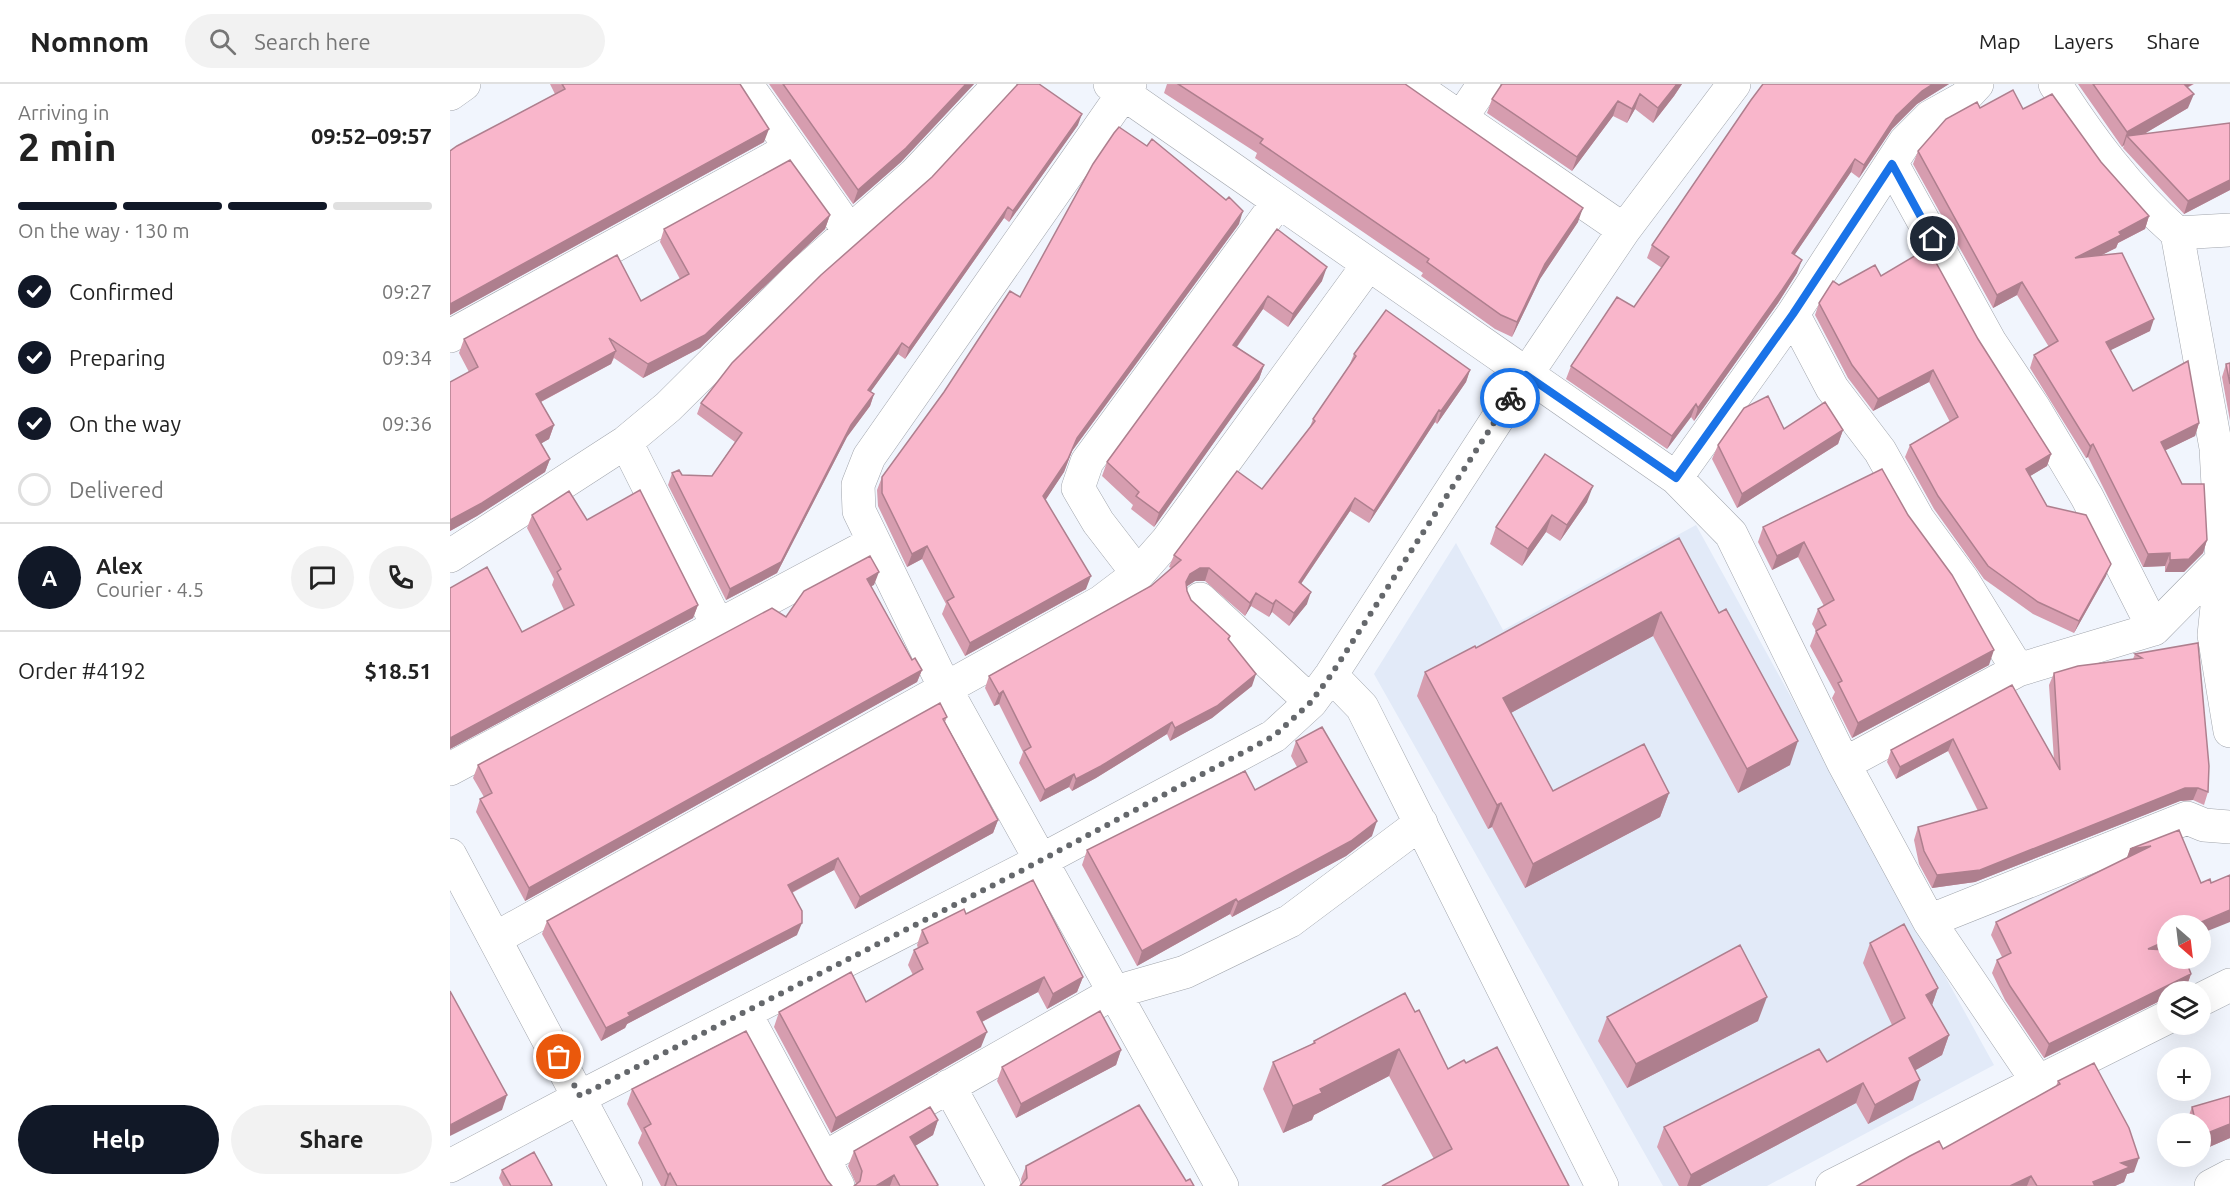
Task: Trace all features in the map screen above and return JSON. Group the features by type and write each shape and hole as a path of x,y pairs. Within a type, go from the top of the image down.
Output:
{"street":[{"path":"450,94 464,84"},
{"path":"746,84 850,232"},
{"path":"450,556 626,442 668,406 804,272 914,175 1000,84"},
{"path":"1411,84 1624,230"},
{"path":"1461,118 1484,84"},
{"path":"450,1166 580,1096 1040,861 1274,736 1311,702 1331,675 1526,375 1624,230 1734,84"},
{"path":"1676,478 1793,314 1912,133 1930,117 1964,98 1977,84"},
{"path":"2055,84 2102,154 2157,215 2177,233 2216,448 2226,559 2214,635 2230,731"},
{"path":"1222,1186 946,690 859,511 858,485 869,457 1122,87 1278,202 1676,478 1731,534 1844,764 1929,921 2038,1082"},
{"path":"450,336 790,149"},
{"path":"1892,164 1990,342 2034,408 2087,497 2154,629"},
{"path":"1138,574 1098,522 1078,488 1087,462 1278,202"},
{"path":"2177,233 2230,230"},
{"path":"496,938 946,690 1101,602 1138,574 1167,541 1368,265"},
{"path":"1793,314 1832,388 1880,450 1918,519 1962,579 2018,670"},
{"path":"626,442 718,626"},
{"path":"450,769 873,543"},
{"path":"1844,764 2018,670 2154,629 2226,559"},
{"path":"1200,599 1311,702"},
{"path":"1331,675 1362,707 1602,1186"},
{"path":"1929,921 2187,818 2204,825 2230,827"},
{"path":"745,1013 831,1172 949,1086 1115,992 1185,972 1290,921 1420,824"},
{"path":"450,855 626,1186"},
{"path":"2211,994 2230,985"},
{"path":"1833,1186 2157,1022"},
{"path":"949,1086 1004,1186"},
{"path":"2211,1186 2230,1176"}],"shaded area":[{"path":"1696,525 1994,1065 1767,1186 1663,1186 1374,674 1456,543 1503,630"}],"building":[{"path":"562,84 740,84 769,129 450,304 450,151 565,89"},
{"path":"783,84 966,84 906,148 858,190"},
{"path":"1018,84 1039,84 1082,114 1013,211 1008,207 909,348 902,343 868,390 874,394 851,425 781,562 730,589 672,473 679,470 682,475 712,476 742,433 701,403 732,363 821,275 932,177"},
{"path":"1178,84 1405,84 1583,208 1545,264 1517,322 1501,315 1427,262 1429,259 1260,143 1263,139"},
{"path":"1502,84 1677,84 1658,108 1640,94 1632,109 1618,101 1577,157 1492,99"},
{"path":"1763,84 1933,84 1922,91 1896,116 1864,165 1855,159 1792,253 1802,260 1698,408 1696,404 1672,436 1571,366 1617,297 1634,307 1669,257 1652,245"},
{"path":"2093,84 2184,84 2194,94 2127,132"},
{"path":"2013,90 2023,109 2052,94 2101,162 2149,216 2119,232 2121,235 2075,258 2122,253 2154,319 2106,342 2133,391 2188,361 2199,423 2161,442 2182,484 2204,484 2207,540 2189,559 2170,560 2170,553 2148,554 2093,444 2090,446 2034,355 2058,341 2022,282 1997,295 1918,151 1946,119 1977,102 1980,108"},
{"path":"2230,123 2230,180 2188,201 2127,136"},
{"path":"1119,127 1147,146 1152,139 1226,200 1229,197 1243,211 1077,438 1068,459 1043,496 1091,576 970,643 947,601 954,597 927,546 912,554 882,493 882,477 944,392 1010,291 1020,297 1093,164"},
{"path":"790,160 830,215 705,335 648,364 609,338 616,351 536,394 554,425 536,435 550,459 482,503 450,520 450,382 478,367 464,339 617,255 641,301 689,274 664,229"},
{"path":"1277,229 1327,267 1293,314 1268,296 1233,345 1264,365 1159,513 1136,496 1139,492 1107,462"},
{"path":"1928,248 1978,339 2051,454 2026,469 2047,506 2086,515 2111,564 2079,621 2038,602 1988,566 1938,496 1910,445 1958,417 1933,370 1878,399 1852,365 1819,303 1833,281 1839,285 1875,265 1881,276"},
{"path":"1386,310 1470,370 1441,411 1439,410 1374,511 1355,498 1299,582 1311,592 1294,613 1276,600 1273,604 1256,593 1250,603 1209,568 1200,568 1190,574 1186,582 1191,600 1230,636 1228,639 1256,674 1217,706 1175,728 1172,722 1101,766 1076,779 1074,774 1045,790 1024,751 1031,747 1003,691 999,694 989,676 1151,586 1181,560 1174,555 1237,471 1262,489 1315,421 1313,419 1356,356 1354,354"},
{"path":"2230,363 2230,384 2226,364"},
{"path":"1768,396 1784,429 1825,402 1843,430 1742,494 1718,445 1744,408"},
{"path":"1545,454 1593,486 1567,525 1552,515 1528,549 1496,527"},
{"path":"1882,469 1908,515 1952,575 1994,650 1858,723 1838,683 1842,681 1816,631 1826,625 1818,609 1834,600 1804,542 1777,556 1763,527"},
{"path":"640,490 698,605 450,738 450,588 487,567 522,632 574,605 557,572 561,569 532,515 569,491 587,520"},
{"path":"1679,538 1719,613 1726,609 1798,741 1747,769 1661,612 1503,698 1553,791 1644,744 1669,793 1533,864 1501,803 1497,805 1425,672 1475,646 1476,648"},
{"path":"870,556 879,572 867,579 912,660 915,658 922,670 529,888 480,799 492,793 478,765 772,608 786,617 804,591"},
{"path":"2198,643 2209,766 2208,792 2198,788 2185,788 1980,870 1937,875 1924,851 1918,827 1987,808 1953,739 1900,767 1891,750 2012,685 2060,770 2054,673 2078,666 2142,658 2135,654"},
{"path":"940,703 947,717 943,719 998,820 860,897 838,858 788,885 802,911 802,923 628,1013 630,1016 606,1028 547,921"},
{"path":"1322,727 1377,821 1351,841 1238,902 1236,899 1142,951 1087,850 1245,771 1255,790 1307,762 1296,741"},
{"path":"2179,830 2201,883 2210,879 2211,883 2230,875 2230,910 2211,918 2211,915 2157,915 2157,945 2148,949 2157,949 2157,969 2189,969 2191,974 2177,981 2157,981 2157,991 2049,1044 2010,986 1997,960 2011,953 1996,922 2151,846 2130,849"},
{"path":"1033,880 1083,977 1053,994 1044,977 977,1012 987,1032 836,1118 779,1012 851,972 866,1002 923,969 914,950 928,943 922,930 964,909 966,914"},
{"path":"1904,924 1938,988 1926,995 1949,1035 1909,1058 1920,1080 1875,1105 1863,1083 1691,1175 1664,1127 1819,1049 1827,1062 1905,1018 1870,943"},
{"path":"1740,945 1767,997 1636,1064 1607,1017"},
{"path":"450,991 507,1095 450,1125"},
{"path":"1405,993 1415,1012 1419,1010 1448,1069 1464,1060 1466,1063 1497,1047 1569,1186 1382,1186 1452,1149 1399,1049 1320,1089 1322,1093 1293,1106 1273,1062 1315,1043 1314,1041"},
{"path":"1100,1011 1121,1050 1021,1104 1002,1067"},
{"path":"746,1031 832,1186 677,1186 670,1173 668,1175 644,1128 651,1124 632,1089"},
{"path":"2094,1063 2129,1128 2139,1158 2121,1163 2130,1167 2093,1182 2095,1186 2037,1186 2031,1176 2010,1186 1857,1186 1939,1141 1943,1149 2060,1084 2058,1081"},
{"path":"2230,1096 2230,1124 2211,1132 2211,1113 2193,1113 2192,1107"},
{"path":"1139,1105 1186,1181 1190,1179 1194,1186 1020,1186 1027,1178 1026,1166"},
{"path":"930,1107 938,1120 910,1137 938,1185 900,1186 894,1175 876,1186 854,1186 860,1181 862,1171 854,1151"},
{"path":"534,1152 552,1185 511,1186 502,1170"}],"way so far":[{"path":"559,1057 580,1096 1019,872 1274,736 1311,702 1331,675 1510,398"}],"route":[{"path":"1510,398 1526,375 1676,478 1793,314 1892,164 1933,239"}]}
